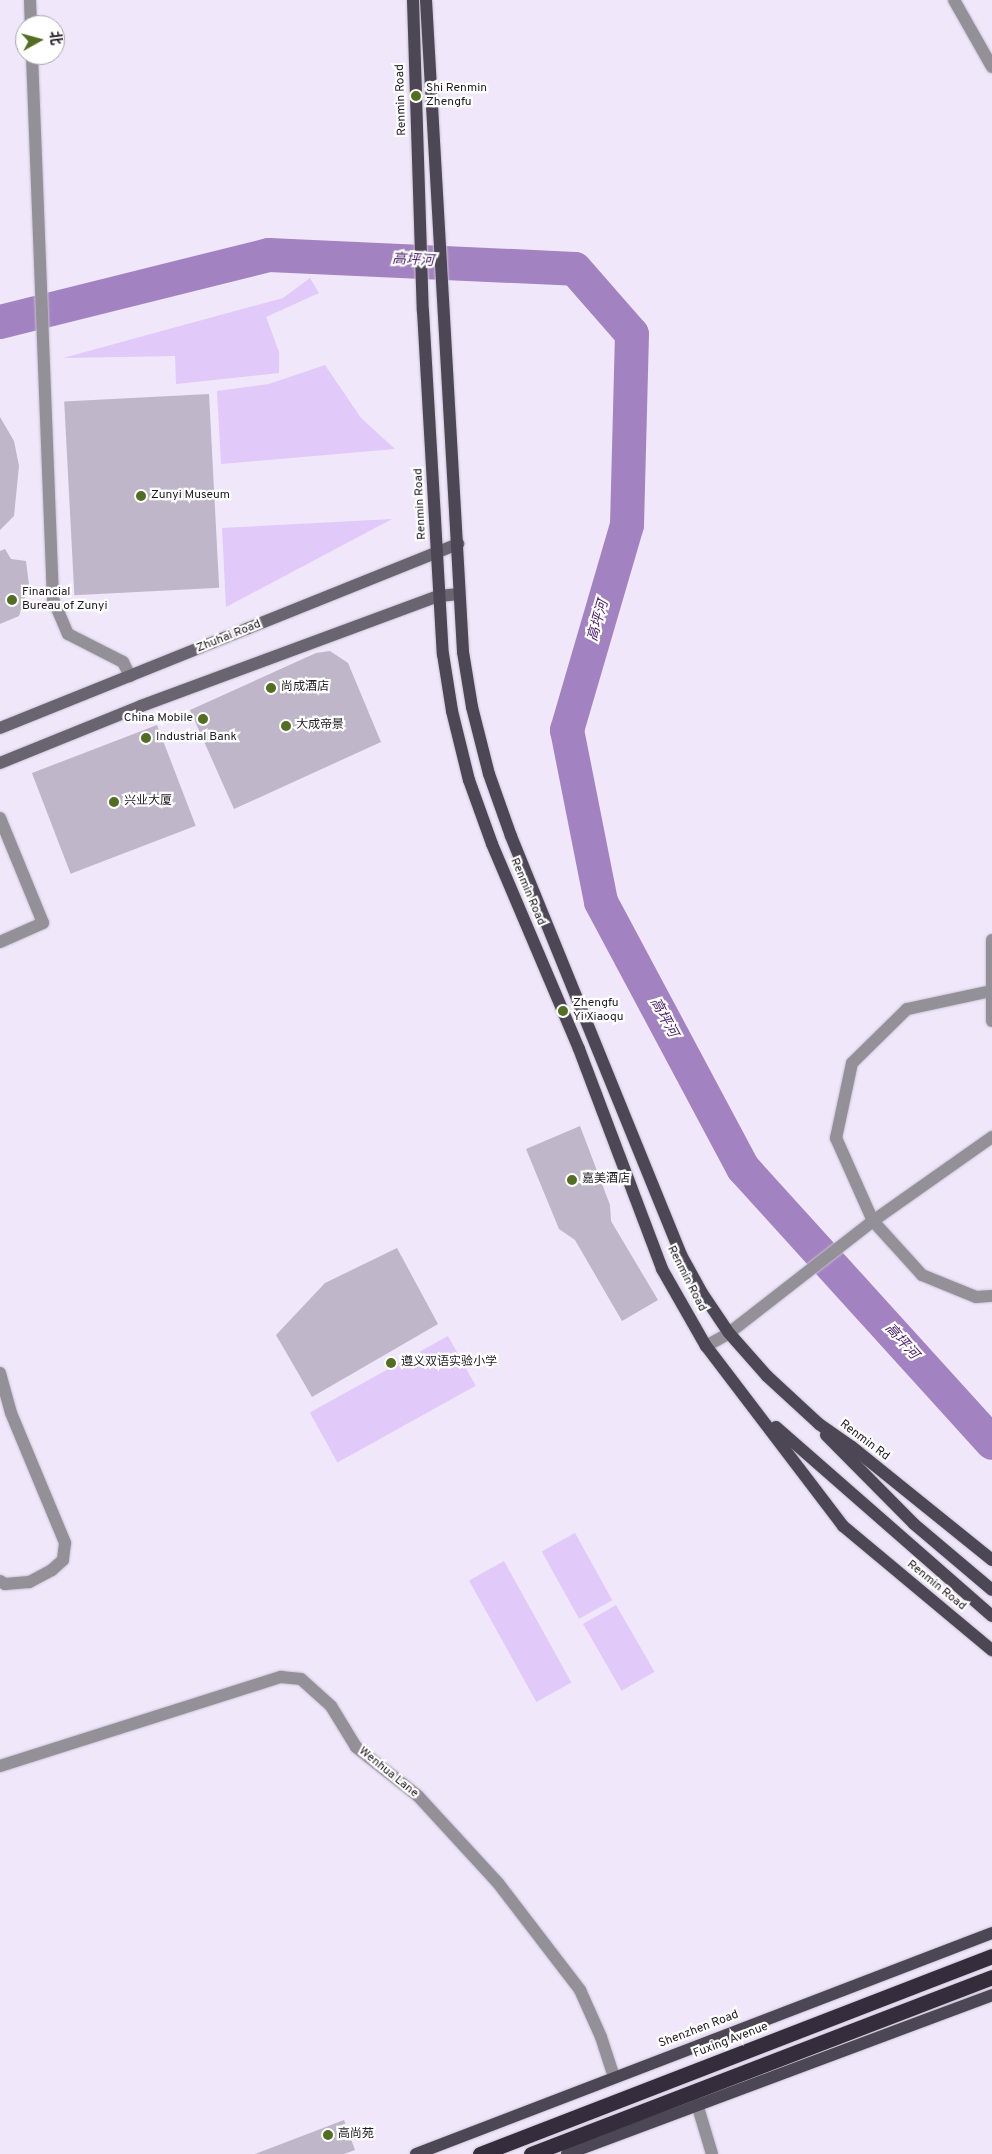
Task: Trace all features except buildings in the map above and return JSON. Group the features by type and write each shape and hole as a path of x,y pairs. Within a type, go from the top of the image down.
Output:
{"highway":[{"name":"Fuxing Avenue","path":"480,2154 992,1956"},
{"path":"531,2154 992,1976"}],"main road":[{"name":"Renmin Road","path":"413,0 423,312 443,654 452,711 469,780 492,844 579,1049 662,1269 706,1346 754,1406 843,1526 992,1650"},
{"name":"Renmin Road","path":"426,0 458,544 459,594 472,707 489,774 508,828 681,1255 729,1333"},
{"name":"Renmin Rd","path":"729,1333 767,1376 819,1424 852,1447 992,1560"},
{"path":"767,1376 889,1500 992,1590"},
{"path":"754,1406 812,1462 992,1616"},
{"name":"Shenzhen Road","path":"416,2154 992,1932"},
{"path":"567,2154 992,1995"}],"street":[{"path":"30,0 31,15"},
{"path":"954,0 992,67"},
{"path":"32,65 53,599 68,634 124,662 130,676"},
{"name":"Zhuhai Road","path":"0,728 458,544"},
{"path":"0,762 141,706 439,596 459,594"},
{"path":"0,818 43,923 0,942"},
{"path":"992,940 992,1020"},
{"path":"992,991 907,1009 852,1063 836,1138 873,1221 922,1275 976,1297 992,1296"},
{"path":"706,1346 729,1333 873,1221 992,1137"},
{"path":"0,1373 11,1413 65,1543 63,1560 52,1570 29,1582 6,1584 0,1581"},
{"name":"Wenhua Lane","path":"0,1766 281,1677 301,1679 330,1706 356,1747 418,1796 498,1883 580,1990 602,2037 614,2077"},
{"path":"697,2104 712,2154"}],"shaded area":[{"path":"310,278 319,293 266,317 279,352 279,373 176,384 175,356 63,358 283,298"},
{"path":"325,365 361,418 395,449 221,464 217,391 269,384"},
{"path":"392,519 226,607 222,528"},
{"path":"448,1336 476,1386 337,1462 310,1413"},
{"path":"575,1533 612,1600 579,1619 542,1551"},
{"path":"504,1561 571,1683 536,1702 469,1580"},
{"path":"616,1605 654,1672 622,1691 583,1624"}],"waterway":[{"name":"高坪河","path":"0,322 269,255 575,269 632,334 627,525 567,730 601,902 743,1168 992,1443"}],"place":[{"name":"Shi Renmin Zhengfu","path":"416,96"},
{"name":"Zunyi Museum","path":"141,496"},
{"name":"Financial Bureau of Zunyi","path":"12,600"},
{"name":"尚成酒店","path":"271,688"},
{"name":"China Mobile","path":"203,719"},
{"name":"大成帝景","path":"286,726"},
{"name":"Industrial Bank","path":"146,738"},
{"name":"兴业大厦","path":"114,802"},
{"name":"Zhengfu Yi Xiaoqu","path":"563,1011"},
{"name":"嘉美酒店","path":"572,1180"},
{"name":"遵义双语实验小学","path":"391,1363"},
{"name":"高尚苑","path":"328,2135"}]}
